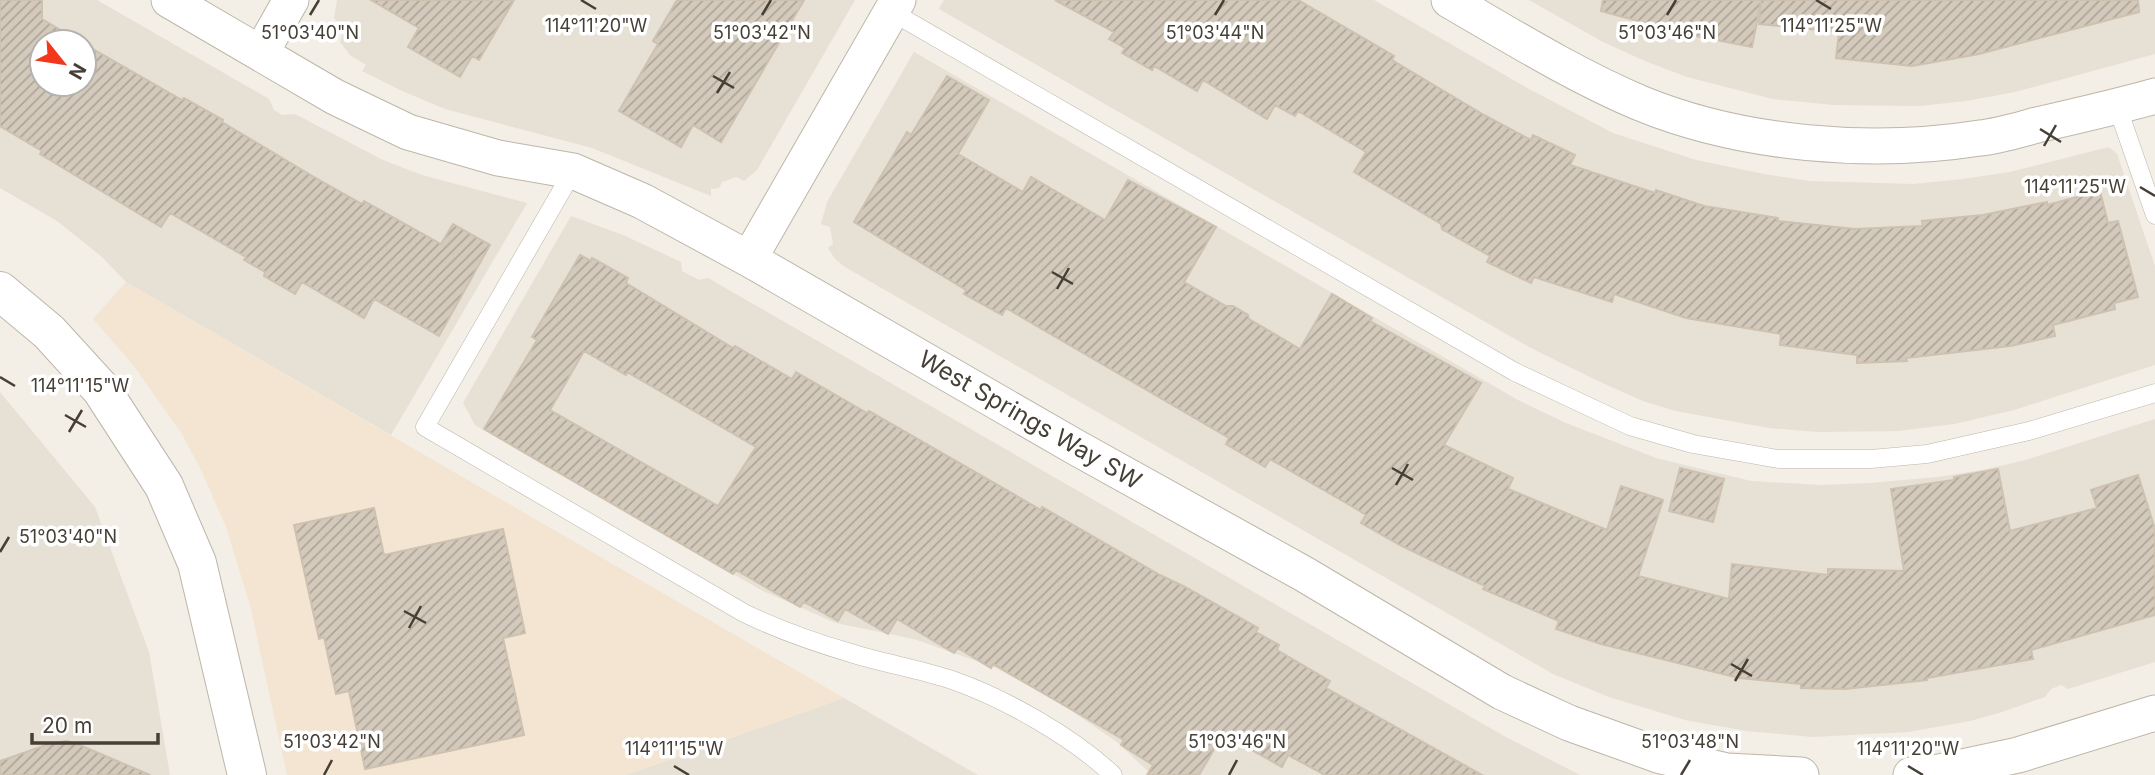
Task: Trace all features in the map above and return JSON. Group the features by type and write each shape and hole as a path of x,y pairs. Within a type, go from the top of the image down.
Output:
{"street":[{"name":"West Springs Way SW","path":"170,0 335,97 408,132 498,158 573,171 642,201 1304,574 1503,692 1569,723 1661,756 1728,773 1801,775"},
{"path":"261,53 291,0"},
{"path":"1449,0 1581,75 1642,104 1712,126 1769,138 1858,147 1981,138 2155,96"},
{"path":"749,259 895,6"},
{"path":"0,291 49,332 101,389 164,486 197,563 247,775"},
{"path":"1911,775 2021,765 2155,713"}],"lane":[{"path":"895,6 1515,372 1630,426 1693,444 1778,458 1871,459 1927,454 2029,431 2155,393"},
{"path":"2117,106 2155,215"},
{"path":"573,171 425,427 744,613 776,629 853,654 953,681 1011,706 1060,735 1113,775"}],"shaded area":[{"path":"0,0 97,0 269,99 274,110 282,115 295,114 383,160 422,175 527,203 391,435 126,282 101,256 57,221 0,188"},
{"path":"337,0 855,0 757,170 744,181 736,177 722,182 719,188 711,189 711,196 592,148 445,109 362,71 366,65 350,55 340,42 343,34 340,24 334,18"},
{"path":"944,0 1374,0 1529,89 1613,133 1696,160 1810,181 1913,184 1963,179 2010,172 2109,147 2117,154 2155,266 2155,365 2014,410 1954,424 1898,431 1818,432 1769,428 1676,411 1643,401 1531,348 939,9"},
{"path":"1529,0 2155,0 2155,54 2015,92 1966,101 1919,106 1834,105 1773,99 1687,77 1603,42"},
{"path":"914,52 1518,400 1566,423 1656,458 1751,481 1822,485 1870,483 1982,470 2026,460 2155,419 2155,662 2068,689 2061,685 2051,689 2045,697 1970,721 1908,732 1813,737 1746,731 1685,720 1609,697 1553,674 835,259 828,248 833,244 830,227 821,224 827,202"},
{"path":"571,216 623,235 681,262 682,271 699,280 708,278 1504,736 1580,775 1152,775 1117,742 1060,703 996,668 914,639 836,623 761,590 475,425 463,403"},
{"path":"126,282 844,698 626,775 287,775 250,605 226,527 182,434 134,366 93,319"},
{"path":"0,392 95,507 149,652 170,775 0,775"},
{"path":"844,698 978,775 626,775"}],"building":[{"path":"0,0 42,0 42,19 57,28 28,28 28,98 98,98 98,52 223,120 222,122 362,204 364,201 441,244 453,224 490,245 439,336 374,299 364,318 302,282 295,294 264,276 265,272 244,260 246,257 170,213 161,227 40,154 42,151 0,126"},
{"path":"371,0 514,0 479,60 472,56 460,77 408,47 419,28"},
{"path":"677,0 804,0 721,142 693,125 681,147 619,111 658,44 653,41"},
{"path":"1055,0 1298,0 1394,56 1392,60 1484,115 1531,140 1533,135 1575,155 1570,165 1655,193 1656,190 1704,206 1778,218 1777,221 1855,229 1923,226 1922,221 1983,215 2047,202 2047,205 2100,191 2108,223 2118,221 2138,297 2114,303 2115,309 2053,325 2055,336 2010,346 1906,358 1907,361 1857,363 1857,355 1780,345 1781,334 1686,318 1614,294 1612,302 1534,277 1531,283 1487,262 1490,256 1442,229 1441,224 1354,172 1366,152 1298,111 1295,116 1275,105 1267,119 1203,80 1197,91 1154,66 1152,70 1122,53 1125,48 1109,39 1114,32"},
{"path":"1603,0 2138,0 2139,12 1979,54 1912,66 1836,58 1839,32 1759,24 1761,1 1752,47 1686,34 1601,11"},
{"path":"947,76 989,100 958,154 1023,192 1031,177 1105,220 1128,180 1216,227 1184,282 1226,306 1233,306 1248,315 1249,319 1300,349 1332,294 1372,318 1370,321 1481,383 1444,445 1513,478 1508,489 1607,530 1621,486 1663,500 1638,576 1729,599 1732,564 1828,575 1828,569 1904,571 1891,489 1954,480 1954,477 1998,469 2010,531 2097,508 2091,490 2138,475 2155,529 2155,615 2031,650 2033,659 1927,680 1845,689 1801,688 1801,684 1739,678 1601,644 1556,629 1559,621 1483,589 1485,586 1361,523 1366,515 1353,507 1270,459 1265,467 1226,444 1229,438 1006,308 1002,315 964,294 966,290 854,222 907,132 911,135"},
{"path":"580,255 591,261 592,258 628,278 626,283 733,348 735,346 792,379 796,372 1258,628 1256,632 1279,645 1277,650 1330,681 1326,688 1482,775 1325,775 1288,755 1282,767 1223,734 1199,775 1147,775 1153,765 1121,745 1124,740 993,664 991,668 958,648 954,653 897,619 888,634 845,609 838,621 804,602 800,607 736,570 733,574 484,429 537,340 532,337","holes":["584,351 626,375 627,372 756,447 718,506 550,410"]},
{"path":"1680,468 1724,479 1713,522 1669,511"},
{"path":"374,508 384,555 503,529 525,633 503,638 524,735 365,769 349,691 336,694 324,637 319,639 294,525"},
{"path":"66,741 150,775 0,775 0,761"}]}
